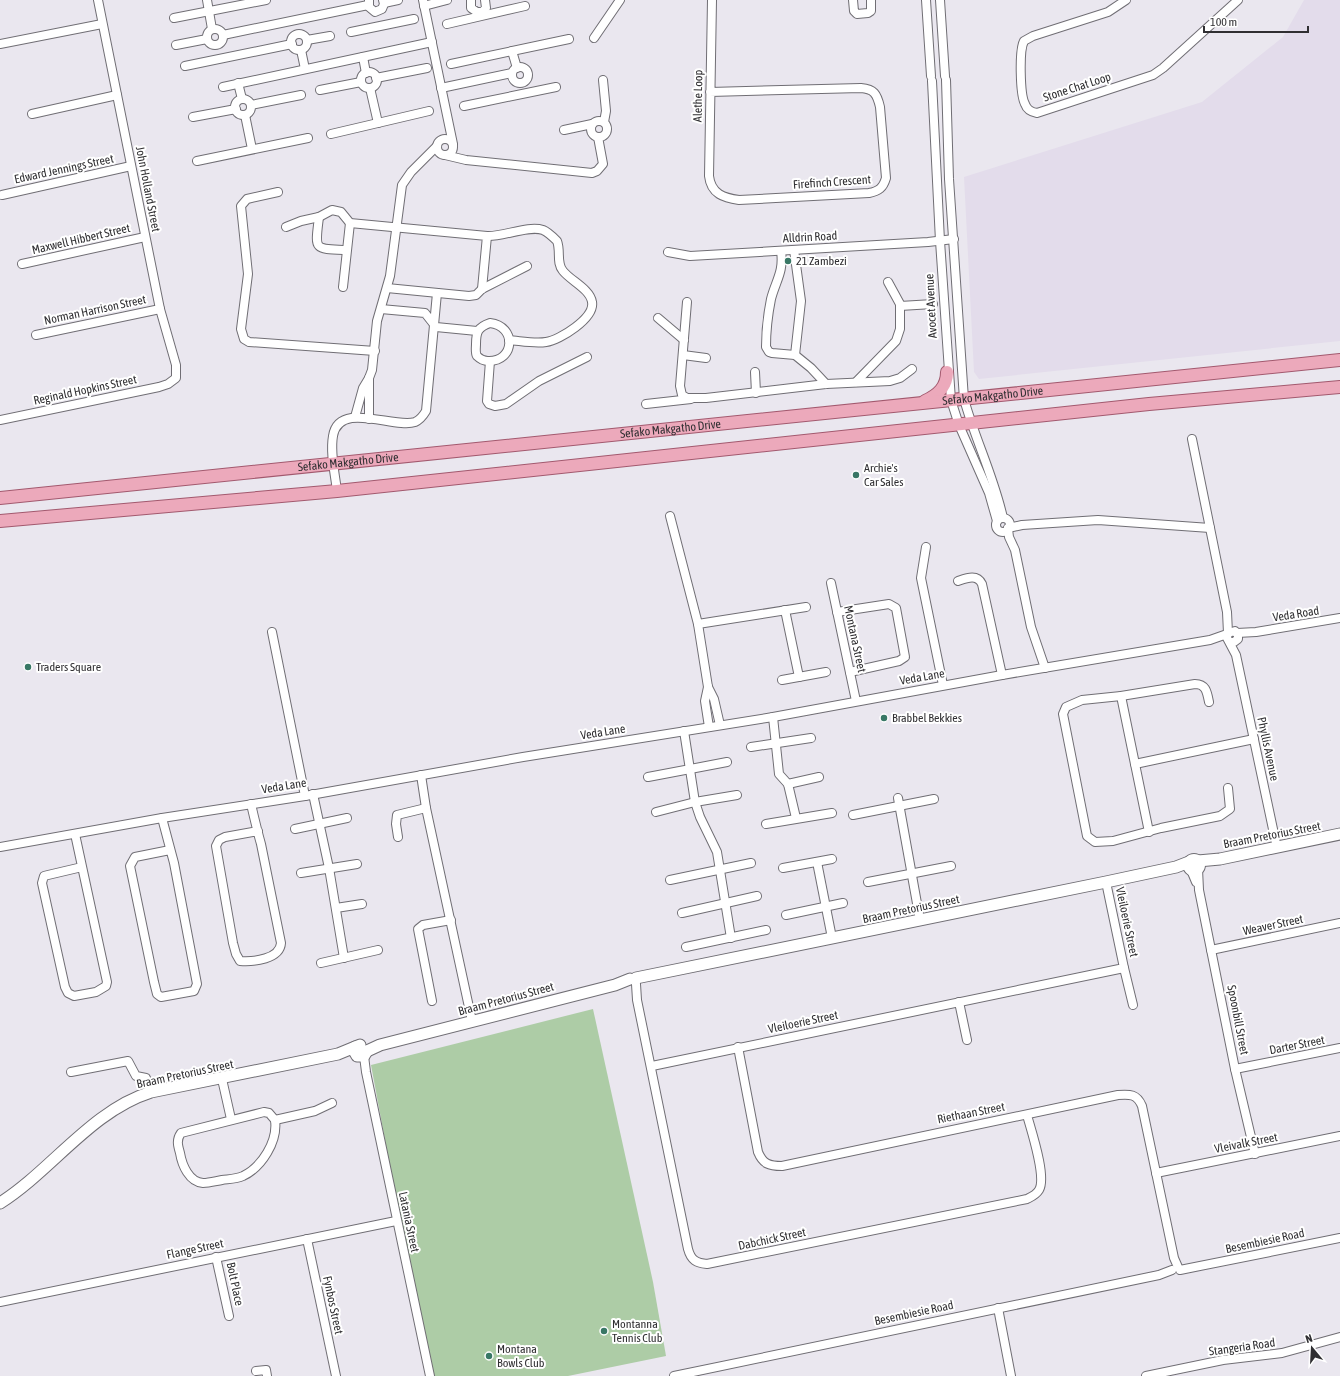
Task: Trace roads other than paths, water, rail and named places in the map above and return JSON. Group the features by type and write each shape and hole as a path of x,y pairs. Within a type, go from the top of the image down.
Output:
{"main road":[{"name":"Sefako Makgatho Drive","path":"0,498 333,465 1340,360"},
{"path":"913,405 926,401 939,392 947,380 947,372"},
{"name":"Sefako Makgatho Drive","path":"0,521 337,491 1149,404 1340,387"}],"street":[{"name":"John Holland Street","path":"98,0 160,309 176,365 176,373 173,381"},
{"path":"207,0 212,30"},
{"path":"174,18 266,0"},
{"path":"378,12 382,9 384,2 398,0"},
{"path":"369,419 369,378 375,351 378,321 387,288 402,185 427,155 440,152 450,154 453,146 423,3 447,0"},
{"path":"471,0 470,5 472,10 480,14"},
{"path":"480,14 486,8 485,0"},
{"path":"594,38 620,0"},
{"name":"Alethe Loop","path":"712,0 709,176 714,191"},
{"path":"853,0 854,11 857,14 868,13 871,11 871,0"},
{"name":"Avocet Avenue","path":"926,0 932,79 947,372 951,400 965,424 994,486 1005,527"},
{"name":"Avocet Avenue","path":"940,0 946,78 949,172 965,424 989,493 1005,527"},
{"name":"Stone Chat Loop","path":"1126,0 1108,12 1033,36 1024,42 1022,53 1022,96 1024,103 1029,110 1037,113 1153,75 1163,68 1238,0"},
{"path":"223,35 369,2 370,10 378,12"},
{"path":"447,24 480,14 525,6"},
{"path":"378,12 380,25"},
{"path":"351,32 414,19"},
{"path":"294,20 297,34"},
{"path":"0,44 102,24"},
{"path":"212,30 220,31 223,35"},
{"path":"212,30 208,33 207,39 211,44 217,45"},
{"path":"297,34 304,36 307,40"},
{"path":"297,34 293,38 292,44 296,49 301,50"},
{"path":"217,45 221,42 223,35"},
{"path":"307,40 330,36"},
{"path":"176,45 207,39"},
{"path":"451,64 569,39"},
{"path":"301,50 305,47 307,40"},
{"path":"223,87 432,42"},
{"path":"185,66 292,44"},
{"path":"217,45 220,58"},
{"path":"301,50 305,69"},
{"path":"441,88 515,71 525,69 528,73 526,81 521,83 514,81 515,71 512,51"},
{"path":"362,57 366,72"},
{"path":"376,78 427,68"},
{"path":"366,72 371,72 376,78 376,83 370,88"},
{"path":"366,72 362,76 361,82 365,87 370,88"},
{"path":"598,136 603,135 606,132 607,126 604,122 606,111 603,80"},
{"path":"320,90 361,82"},
{"path":"238,83 242,99"},
{"path":"521,83 524,93"},
{"path":"464,106 556,87"},
{"path":"370,88 378,123"},
{"name":"Firefinch Crescent","path":"710,92 861,88 872,90 877,96 880,107 886,178 880,190 862,193 740,200 723,196 714,191"},
{"path":"32,114 117,95"},
{"path":"251,105 300,95"},
{"path":"242,99 248,100 251,105 249,112 245,115 240,114 236,109 237,102 242,99"},
{"path":"193,117 236,109"},
{"path":"331,134 429,111"},
{"path":"245,115 252,149"},
{"path":"564,130 592,124 599,120 604,122"},
{"path":"440,152 459,159 592,173 597,171 603,164 598,136 592,132 592,124"},
{"path":"440,152 439,141 444,139 450,128"},
{"path":"197,161 308,138"},
{"path":"444,139 450,140 459,159"},
{"name":"Edward Jennings Street","path":"2,195 132,166"},
{"path":"278,192 246,199 242,206 248,274 241,330 244,339 249,342 375,351"},
{"path":"286,227 300,221 319,217 326,212 338,210 345,216 350,223 342,288"},
{"path":"319,217 316,241 318,246 322,249 346,250"},
{"path":"350,223 487,236 496,236 529,230 543,230 557,241 562,270 590,296 592,308 585,319 554,340 536,343 509,340"},
{"path":"482,289 487,236"},
{"name":"Maxwell Hibbert Street","path":"22,264 146,237"},
{"name":"Alldrin Road","path":"668,252 690,256 954,239"},
{"path":"794,250 800,301 795,355"},
{"path":"781,251 781,273 772,299 766,347 769,352 772,353 795,355 811,368 826,384"},
{"path":"387,288 437,294 476,295 482,289 527,266"},
{"path":"856,382 897,340 900,329 900,306 898,298 888,282"},
{"path":"337,491 333,465 334,432 344,420 355,417 411,422 420,419 423,416 427,403 433,322 437,294"},
{"path":"687,302 680,391 684,397 694,399"},
{"path":"900,306 933,304"},
{"name":"Norman Harrison Street","path":"36,335 160,309"},
{"path":"381,309 425,312 436,327 477,332"},
{"path":"658,318 684,340"},
{"path":"495,324 505,330 509,340 507,352 504,356 499,360 490,361 486,361 477,356 477,332 485,325 495,324"},
{"path":"683,355 706,358"},
{"path":"490,361 487,400 489,404 496,406 506,404 539,381 587,357"},
{"path":"807,386 811,368"},
{"path":"646,404 756,393 826,384 890,381 900,378 912,369"},
{"path":"755,372 756,393"},
{"path":"355,417 362,388 369,378"},
{"name":"Reginald Hopkins Street","path":"0,420 159,387 173,381"},
{"name":"Phyllis Avenue","path":"1192,439 1277,848"},
{"path":"670,516 698,624 708,687 714,699 720,725"},
{"path":"1045,668 1031,627 1015,550 1005,527 1022,524 1098,520 1210,528"},
{"path":"926,548 921,578 943,685"},
{"path":"958,581 977,578 982,584 1002,675"},
{"name":"Montana Street","path":"830,583 856,701"},
{"path":"837,612 889,604 896,608 905,657 899,661 850,672"},
{"path":"698,624 806,607"},
{"path":"785,610 799,677"},
{"name":"Veda Road","path":"1210,640 1340,618"},
{"path":"272,632 309,795 320,824 344,958"},
{"name":"Veda Lane","path":"0,847 162,818 309,795 773,717 943,685 1210,640"},
{"path":"782,680 826,672"},
{"path":"1209,702 1205,687 1200,684 1121,696 1082,700 1069,705 1065,709 1063,714 1087,833 1091,840 1100,843 1225,814 1230,809 1228,788"},
{"path":"708,687 705,701 709,727"},
{"path":"1121,696 1149,832"},
{"path":"773,717 779,774 788,784 796,818"},
{"path":"684,731 695,802 700,817 715,846 731,938"},
{"path":"751,747 810,738"},
{"path":"1135,764 1254,739"},
{"path":"648,777 728,762"},
{"path":"421,775 426,808 472,1022"},
{"path":"788,784 819,777"},
{"path":"656,812 695,802 737,795"},
{"path":"853,816 899,802 934,799"},
{"path":"899,802 920,920"},
{"path":"251,804 258,831 281,948 273,956 240,961 233,943 216,846 219,840 225,837 258,831"},
{"path":"398,837 396,824 397,815 426,808"},
{"path":"766,824 832,813"},
{"path":"162,818 170,850 197,984 195,989 188,993 161,997 157,994 154,982 130,866 135,857 170,850"},
{"path":"295,828 347,818"},
{"path":"75,834 107,982 106,986 101,991 74,996 68,993 65,987 42,882 44,876 48,874 82,868"},
{"name":"Braam Pretorius Street","path":"0,1203 24,1186 114,1109 131,1099 151,1092 222,1079 338,1054 361,1052 380,1045 615,985 634,982 651,976 1176,867 1196,865 1340,834"},
{"path":"783,868 832,859"},
{"path":"816,862 832,938"},
{"path":"670,880 752,863"},
{"path":"301,873 356,864"},
{"name":"Spoonbill Street","path":"1196,865 1199,890 1235,1069 1255,1154"},
{"path":"868,882 951,866"},
{"name":"Vleiloerie Street","path":"1106,882 1133,1004"},
{"path":"682,913 758,896"},
{"path":"786,915 843,903"},
{"path":"336,908 362,904"},
{"path":"432,1001 418,929 423,926 451,920"},
{"name":"Weaver Street","path":"1211,950 1340,923"},
{"path":"686,947 766,930"},
{"path":"321,963 378,950"},
{"name":"Vleiloerie Street","path":"652,1066 1124,968"},
{"name":"Dabchick Street","path":"634,982 688,1249 692,1259 699,1263 707,1264 767,1252 1026,1199 1035,1195 1040,1186 1041,1176 1027,1114"},
{"path":"959,1002 967,1040"},
{"name":"Riethaan Street","path":"738,1047 758,1152 763,1162 772,1166 782,1166 1118,1095 1130,1094 1135,1096 1139,1099 1142,1106 1176,1270"},
{"name":"Darter Street","path":"1235,1069 1340,1048"},
{"name":"Latania Street","path":"361,1052 430,1376"},
{"path":"71,1072 128,1061 136,1076 146,1078 151,1092"},
{"path":"222,1079 231,1119"},
{"path":"275,1120 315,1111 332,1103"},
{"path":"264,1112 269,1113 275,1120 275,1134 268,1151 262,1160 251,1171 237,1178 205,1183 197,1181 187,1172 182,1164 178,1141 179,1137 184,1132 231,1119 264,1112"},
{"name":"Vleivalk Street","path":"1156,1173 1340,1136"},
{"name":"Flange Street","path":"0,1302 396,1221"},
{"name":"Besembiesie Road","path":"674,1376 1159,1275 1176,1270 1194,1268 1340,1238"},
{"name":"Fynbos Street","path":"307,1239 336,1376"},
{"name":"Bolt Place","path":"216,1257 230,1316"},
{"path":"998,1308 1011,1376"},
{"name":"Stangeria Road","path":"1146,1376 1223,1360 1282,1354 1340,1337"},
{"path":"256,1371 266,1370 267,1376"}],"place":[{"name":"21 Zambezi","path":"788,261"},
{"name":"Archie's Car Sales","path":"856,475"},
{"name":"Traders Square","path":"28,667"},
{"name":"Brabbel Bekkies","path":"884,718"},
{"name":"Montanna Tennis Club","path":"604,1331"},
{"name":"Montana Bowls Club","path":"489,1356"}]}
